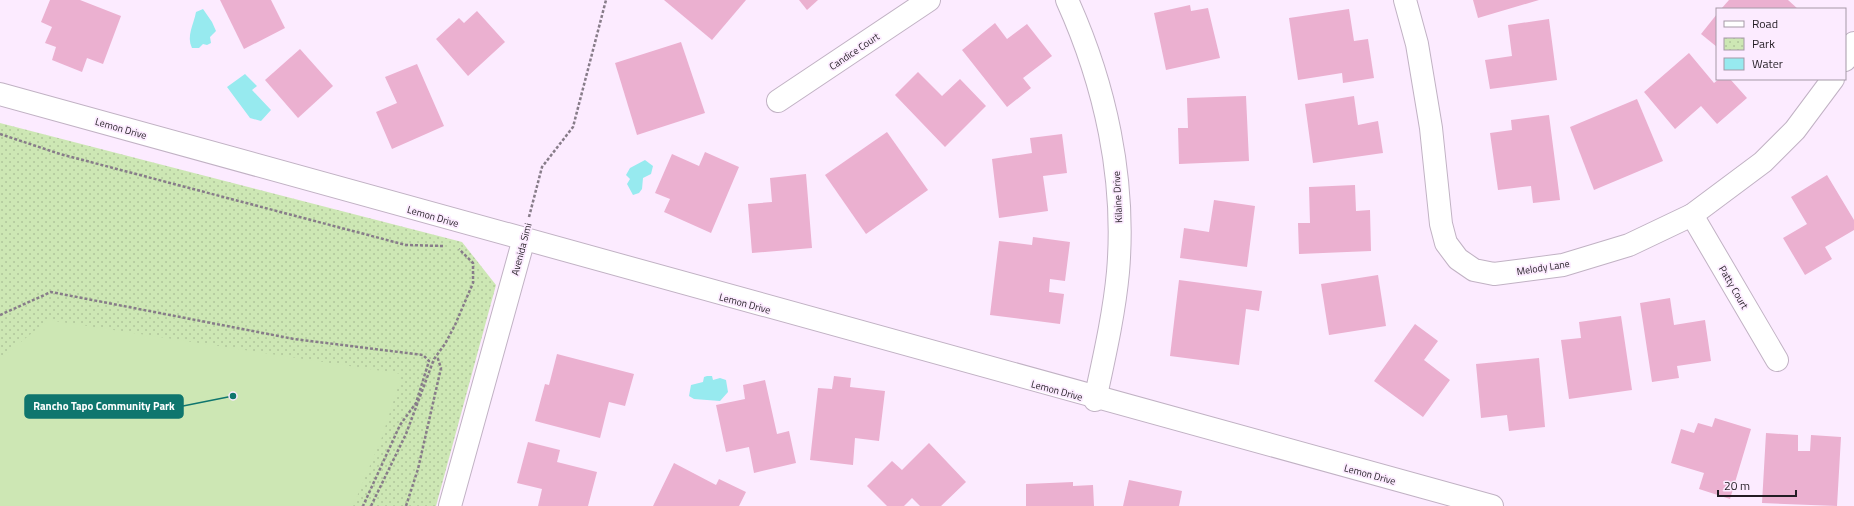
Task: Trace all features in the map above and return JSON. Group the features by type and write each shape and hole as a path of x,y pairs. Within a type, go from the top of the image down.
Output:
{"street":[{"name":"Candice Court","path":"778,101 930,0"},
{"name":"Kilaine Drive","path":"1066,0 1083,35 1103,97 1114,154 1119,210 1118,271 1113,310 1096,400"},
{"name":"Melody Lane","path":"1405,0 1417,44 1431,128 1440,224 1446,243 1458,259 1474,270 1494,274 1563,265 1629,245 1692,215 1763,162 1795,130 1832,80"},
{"path":"1846,58 1854,43"},
{"name":"Lemon Drive","path":"0,94 523,242 1096,400 1492,506"},
{"name":"Patty Court","path":"1692,215 1777,360"},
{"name":"Avenida Simi","path":"450,506 523,242"}],"path":[{"name":"Avenida Simi","path":"523,242 542,167 573,127 606,0"},
{"path":"0,134 60,154 406,245 446,246"},
{"path":"371,506 406,434 434,359 445,344 455,325 473,283 472,263 458,248 452,247"},
{"path":"0,315 51,292 294,339 422,355 429,361 416,403 400,425 363,506"},
{"path":"406,506 418,469 441,368 437,355"}],"green space":[{"path":"0,123 462,242 496,285 436,506 0,506"},
{"path":"48,320 402,374 382,437 353,506 0,506 0,359"}],"water":[{"path":"203,9 216,31 210,37 211,43 207,45 203,44 199,48 192,48 190,44 190,34 196,12"},
{"path":"245,74 257,86 252,90 271,110 261,121 250,118 227,87"},
{"path":"645,160 653,166 651,174 643,178 642,189 639,193 633,195 627,184 630,179 626,175 630,168"},
{"path":"712,376 713,380 720,378 726,380 728,392 720,401 694,399 689,396 691,385 703,382 704,377"}],"building":[{"path":"50,0 80,0 121,16 103,64 87,58 82,72 52,60 56,47 45,43 52,27 41,22"},
{"path":"220,0 271,0 285,28 244,49"},
{"path":"664,0 746,0 712,40"},
{"path":"799,0 818,0 807,10"},
{"path":"1473,0 1539,0 1478,18"},
{"path":"1729,0 1788,0 1797,8 1722,8"},
{"path":"1190,5 1191,11 1208,8 1220,58 1166,70 1154,13"},
{"path":"1349,9 1354,41 1368,39 1374,78 1343,83 1342,73 1298,80 1289,18"},
{"path":"477,11 505,42 468,76 436,39 459,18 464,23"},
{"path":"1716,15 1716,46 1701,34"},
{"path":"1549,19 1557,80 1490,89 1485,60 1512,56 1508,25"},
{"path":"995,23 1007,39 1027,24 1052,56 1023,78 1031,88 1007,107 962,50"},
{"path":"681,42 705,113 637,135 615,63"},
{"path":"300,49 333,86 298,118 265,80"},
{"path":"1689,53 1714,83 1718,80 1731,80 1747,98 1717,124 1701,106 1675,129 1644,92"},
{"path":"417,64 444,126 392,149 376,112 397,103 385,77"},
{"path":"918,72 942,96 960,79 986,106 945,147 895,95"},
{"path":"1246,96 1249,161 1179,164 1178,128 1188,128 1187,98"},
{"path":"1354,96 1358,125 1378,121 1383,153 1313,163 1305,104"},
{"path":"1637,99 1663,161 1594,190 1570,127"},
{"path":"1549,115 1560,200 1533,203 1531,186 1498,190 1490,133 1512,130 1511,120"},
{"path":"887,132 928,190 866,234 825,175"},
{"path":"1062,134 1067,173 1043,176 1048,211 999,218 992,159 1032,153 1030,138"},
{"path":"705,152 739,167 711,233 664,212 670,199 655,193 672,154 699,166"},
{"path":"806,174 812,248 752,253 748,204 772,202 770,178"},
{"path":"1827,175 1854,220 1854,230 1825,247 1832,259 1805,275 1783,238 1807,224 1791,197"},
{"path":"1355,185 1356,211 1370,210 1371,251 1299,254 1298,223 1310,223 1309,187"},
{"path":"1214,200 1255,206 1247,267 1180,258 1184,228 1209,232"},
{"path":"1033,237 1070,242 1065,281 1050,279 1049,292 1064,294 1060,324 990,315 999,241 1032,245"},
{"path":"1378,275 1386,326 1329,335 1321,284"},
{"path":"1179,280 1262,291 1259,311 1246,309 1239,365 1170,356"},
{"path":"1670,298 1674,325 1705,320 1711,361 1677,366 1679,378 1652,382 1640,303"},
{"path":"1621,316 1632,390 1569,399 1561,340 1581,338 1579,322"},
{"path":"1415,324 1438,341 1424,360 1450,380 1423,417 1374,381"},
{"path":"557,354 634,374 625,406 609,402 600,438 535,421 545,384 549,385"},
{"path":"1539,358 1545,427 1509,431 1507,415 1481,418 1476,364"},
{"path":"834,376 851,378 850,387 885,391 879,441 855,438 853,465 810,460 818,388 832,389"},
{"path":"765,380 777,434 789,431 796,463 754,473 749,447 726,452 716,405 745,399 743,385"},
{"path":"1715,418 1751,429 1730,499 1699,489 1704,473 1671,463 1681,429 1694,433 1698,423 1712,427"},
{"path":"1766,433 1798,435 1798,451 1810,451 1811,435 1841,437 1837,506 1762,503"},
{"path":"528,442 560,450 557,462 597,472 588,506 538,506 542,489 517,483"},
{"path":"929,443 966,482 941,506 920,506 912,498 904,506 887,506 867,486 892,461 902,470"},
{"path":"674,463 716,485 719,479 746,492 739,506 653,506"},
{"path":"1129,480 1182,491 1179,506 1123,506"},
{"path":"1073,482 1073,486 1093,485 1094,506 1026,506 1026,484"}],"place":[{"name":"Rancho Tapo Community Park","path":"233,396"}]}
